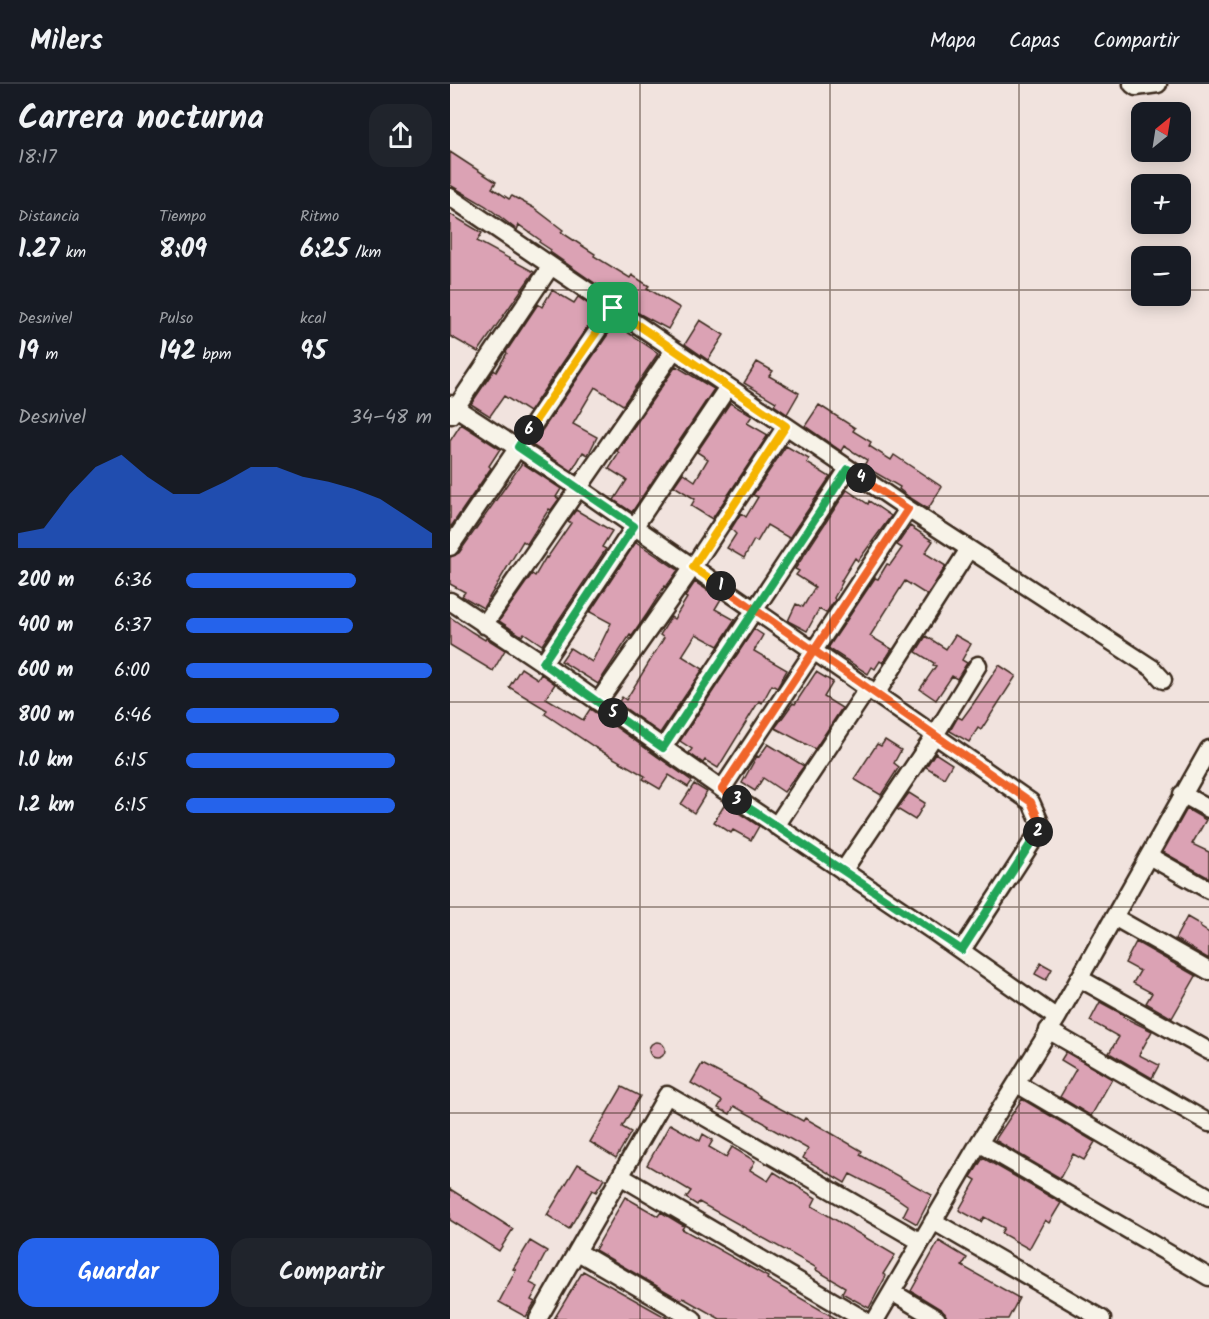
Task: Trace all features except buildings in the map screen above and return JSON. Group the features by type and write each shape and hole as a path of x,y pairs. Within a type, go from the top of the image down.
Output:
{"street":[{"path":"1132,84 1136,87 1158,84"},
{"path":"450,197 848,469 1152,669 1164,680"},
{"path":"551,266 452,409 518,447 579,488 1031,802 1042,827 962,950"},
{"path":"450,547 613,308"},
{"path":"484,625 674,350"},
{"path":"543,663 728,387"},
{"path":"598,702 693,567 786,426"},
{"path":"663,748 848,469"},
{"path":"722,789 908,509"},
{"path":"776,826 969,549"},
{"path":"450,601 543,663 776,826 962,950 1053,1024 1209,1123"},
{"path":"843,871 935,735 978,665"},
{"path":"876,1319 979,1143 1053,1024 1209,748"},
{"path":"1182,794 1209,809"},
{"path":"1149,856 1209,890"},
{"path":"1114,917 1209,971"},
{"path":"1079,978 1209,1051"},
{"path":"1017,1084 1209,1197"},
{"path":"538,1319 622,1177 667,1095 921,1242"},
{"path":"979,1143 1209,1277"},
{"path":"622,1177 863,1319"},
{"path":"933,1221 1102,1319"},
{"path":"578,1252 693,1319"},
{"path":"892,1292 937,1319"}],"route":[{"path":"613,308 518,447 634,526 543,663 663,748 755,610 848,469 908,509 814,651 722,789 962,950 1042,827 1031,802 814,651 755,610 693,567 786,426 613,308"}]}
